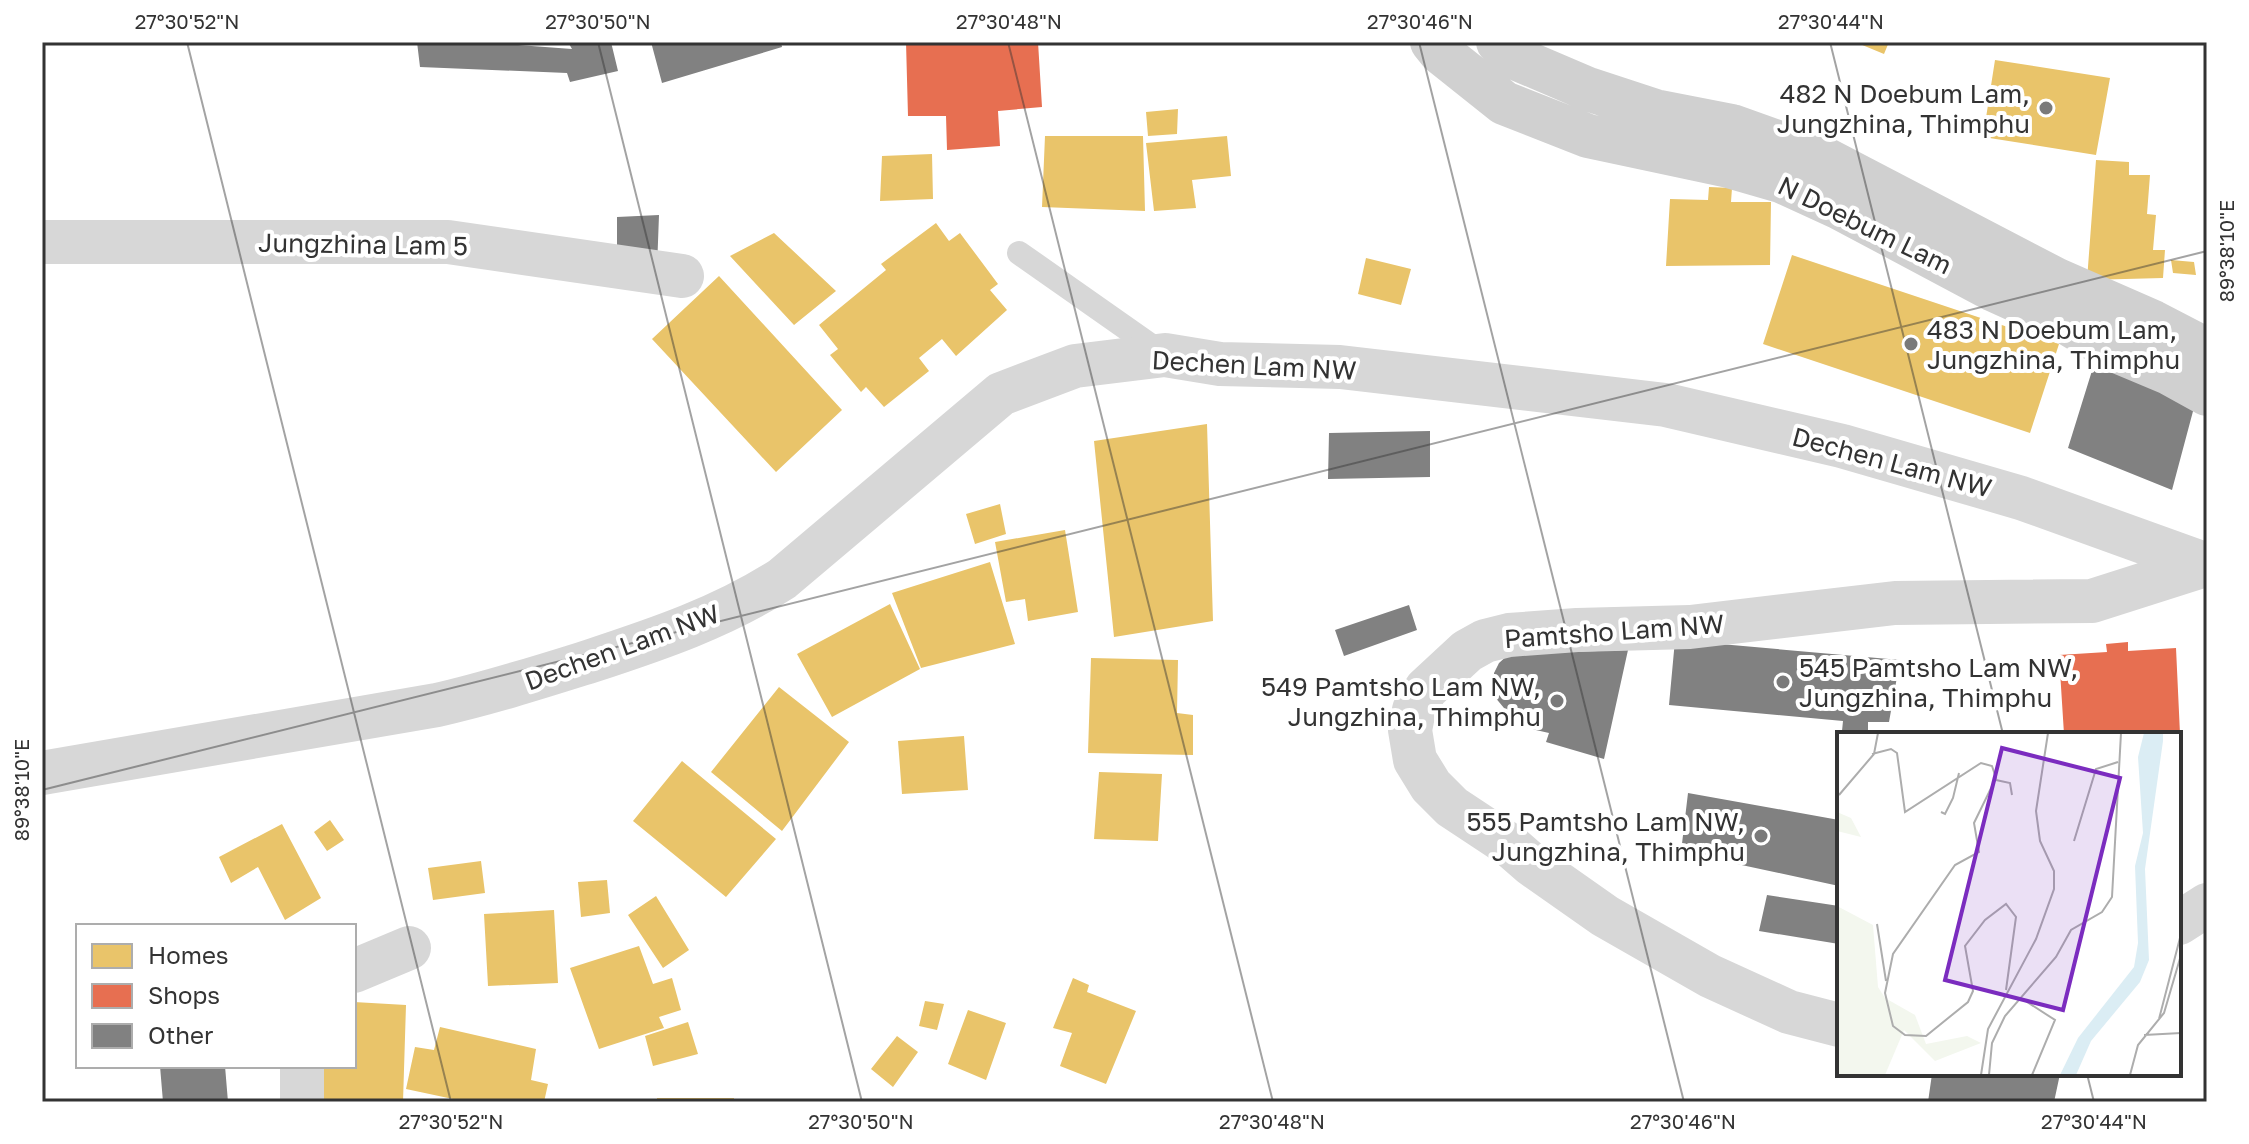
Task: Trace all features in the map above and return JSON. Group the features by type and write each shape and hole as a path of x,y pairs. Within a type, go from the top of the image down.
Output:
{"main road":[{"name":"N Doebum Lam","path":"1432,42 1440,52 1504,103 1588,136 1729,166 1781,181 1840,208 1994,290 2067,323 2107,347 2169,373 2207,394"},
{"name":"N Doebum Lam","path":"1498,42 1520,60 1588,89 1655,111 1732,126 1827,160 2057,280 2153,322 2207,350"}],"street":[{"name":"Jungzhina Lam 5","path":"42,242 448,242 682,276"},
{"name":"Dechen Lam NW","path":"42,773 437,705 497,691 688,628 749,599 782,579 1001,394 1075,366 1165,355 1220,364 1340,367 1666,405 1842,446 2021,498 2206,565"},
{"name":"Pamtsho Lam NW","path":"1837,1024 1789,1012 1698,969 1605,916 1452,807 1431,786 1415,760 1410,730 1414,710 1426,689 1467,651 1485,641 1509,635 1690,627 1895,603 2092,601 2206,565"},
{"path":"2181,922 2207,905"},
{"path":"356,970 409,948"},
{"path":"302,1068 302,1102"}],"lane":[{"path":"1019,253 1165,355"}],"building: Homes":[{"path":"1855,42 1889,42 1884,54"},
{"name":"482 N Doebum Lam, Jungzhina, Thimphu","path":"1995,60 2110,78 2096,155 1983,137"},
{"path":"1178,109 1177,134 1148,136 1146,112"},
{"path":"1045,136 1143,136 1145,211 1042,207"},
{"path":"1227,136 1231,176 1192,180 1196,208 1154,211 1146,143"},
{"path":"932,154 933,199 880,201 882,156"},
{"path":"2096,160 2129,162 2129,175 2150,175 2147,214 2156,215 2153,250 2165,250 2163,278 2087,280"},
{"path":"1709,187 1732,188 1731,202 1771,202 1770,265 1666,266 1670,199 1708,200"},
{"path":"936,223 949,241 960,233 998,284 990,290 1007,310 956,356 942,339 919,358 929,371 884,407 866,387 861,392 830,355 838,349 819,325 886,270 881,264"},
{"path":"774,233 836,291 794,325 730,256"},
{"name":"483 N Doebum Lam, Jungzhina, Thimphu","path":"1792,255 2059,344 2030,433 1763,344"},
{"path":"1366,258 1411,269 1401,305 1358,294"},
{"path":"2171,260 2194,262 2196,275 2173,273"},
{"path":"719,276 842,410 776,472 652,339"},
{"path":"1207,424 1213,621 1114,637 1094,441"},
{"path":"1000,504 1006,534 975,544 966,514"},
{"path":"1065,530 1078,612 1028,621 1025,599 1006,602 995,542"},
{"path":"990,562 1015,644 921,668 892,593"},
{"path":"890,604 920,669 832,717 797,654"},
{"path":"1091,658 1178,660 1177,713 1193,715 1193,755 1088,753"},
{"path":"779,687 849,742 782,831 711,772"},
{"path":"964,736 968,790 902,794 898,741"},
{"path":"682,761 776,839 726,897 633,821"},
{"path":"1099,772 1162,774 1158,841 1094,839"},
{"path":"330,820 344,840 327,851 314,832"},
{"path":"282,824 321,898 285,920 258,867 231,883 219,857"},
{"path":"481,861 485,893 433,900 428,868"},
{"path":"607,880 610,913 581,917 578,882"},
{"path":"656,896 689,950 663,968 628,915"},
{"path":"554,910 558,983 488,986 484,914"},
{"path":"639,946 653,984 672,978 681,1010 659,1017 664,1028 599,1049 570,968"},
{"path":"1073,978 1089,985 1087,992 1136,1011 1106,1084 1060,1066 1072,1033 1053,1028"},
{"path":"925,1001 944,1004 937,1030 919,1026"},
{"path":"356,1002 406,1005 403,1102 296,1102 296,1068 356,1068"},
{"path":"968,1010 1006,1023 986,1080 948,1064"},
{"path":"688,1022 698,1054 653,1066 645,1036"},
{"path":"440,1027 536,1049 531,1080 548,1084 544,1102 467,1102 406,1089 415,1047 434,1050"},
{"path":"897,1036 918,1052 893,1087 871,1069"},
{"path":"657,1098 734,1098 734,1102 657,1102"}],"building: Shops":[{"path":"906,42 1038,42 1042,107 998,111 1000,146 947,150 946,116 908,116"},
{"path":"2128,642 2128,651 2176,648 2180,732 2064,732 2059,655 2107,652 2106,644"}],"building: Other":[{"path":"417,42 477,42 572,49 568,42 611,42 618,71 570,82 567,73 420,67"},
{"path":"651,42 781,42 782,47 662,83"},
{"path":"659,215 657,269 617,265 617,217"},
{"path":"2095,361 2196,400 2172,490 2068,448"},
{"path":"1430,431 1430,477 1328,479 1329,433"},
{"path":"1409,605 1417,630 1344,656 1335,630"},
{"name":"545 Pamtsho Lam NW, Jungzhina, Thimphu","path":"1675,640 1900,660 1889,722 1868,722 1868,732 1842,731 1843,721 1669,705"},
{"name":"549 Pamtsho Lam NW, Jungzhina, Thimphu","path":"1628,650 1604,759 1546,742 1549,733 1527,728 1529,720 1509,714 1494,696 1494,673 1509,654"},
{"name":"555 Pamtsho Lam NW, Jungzhina, Thimphu","path":"1688,793 1837,820 1837,886 1681,852"},
{"path":"1767,895 1837,906 1837,944 1759,931"},
{"path":"160,1068 225,1068 228,1102 163,1102"},
{"path":"1932,1076 2060,1076 2054,1102 1928,1102"}],"place":[{"name":"482 N Doebum Lam, Jungzhina, Thimphu","path":"2046,108"},
{"name":"483 N Doebum Lam, Jungzhina, Thimphu","path":"1911,344"},
{"name":"545 Pamtsho Lam NW, Jungzhina, Thimphu","path":"1783,682"},
{"name":"549 Pamtsho Lam NW, Jungzhina, Thimphu","path":"1557,701"},
{"name":"555 Pamtsho Lam NW, Jungzhina, Thimphu","path":"1761,836"}]}
